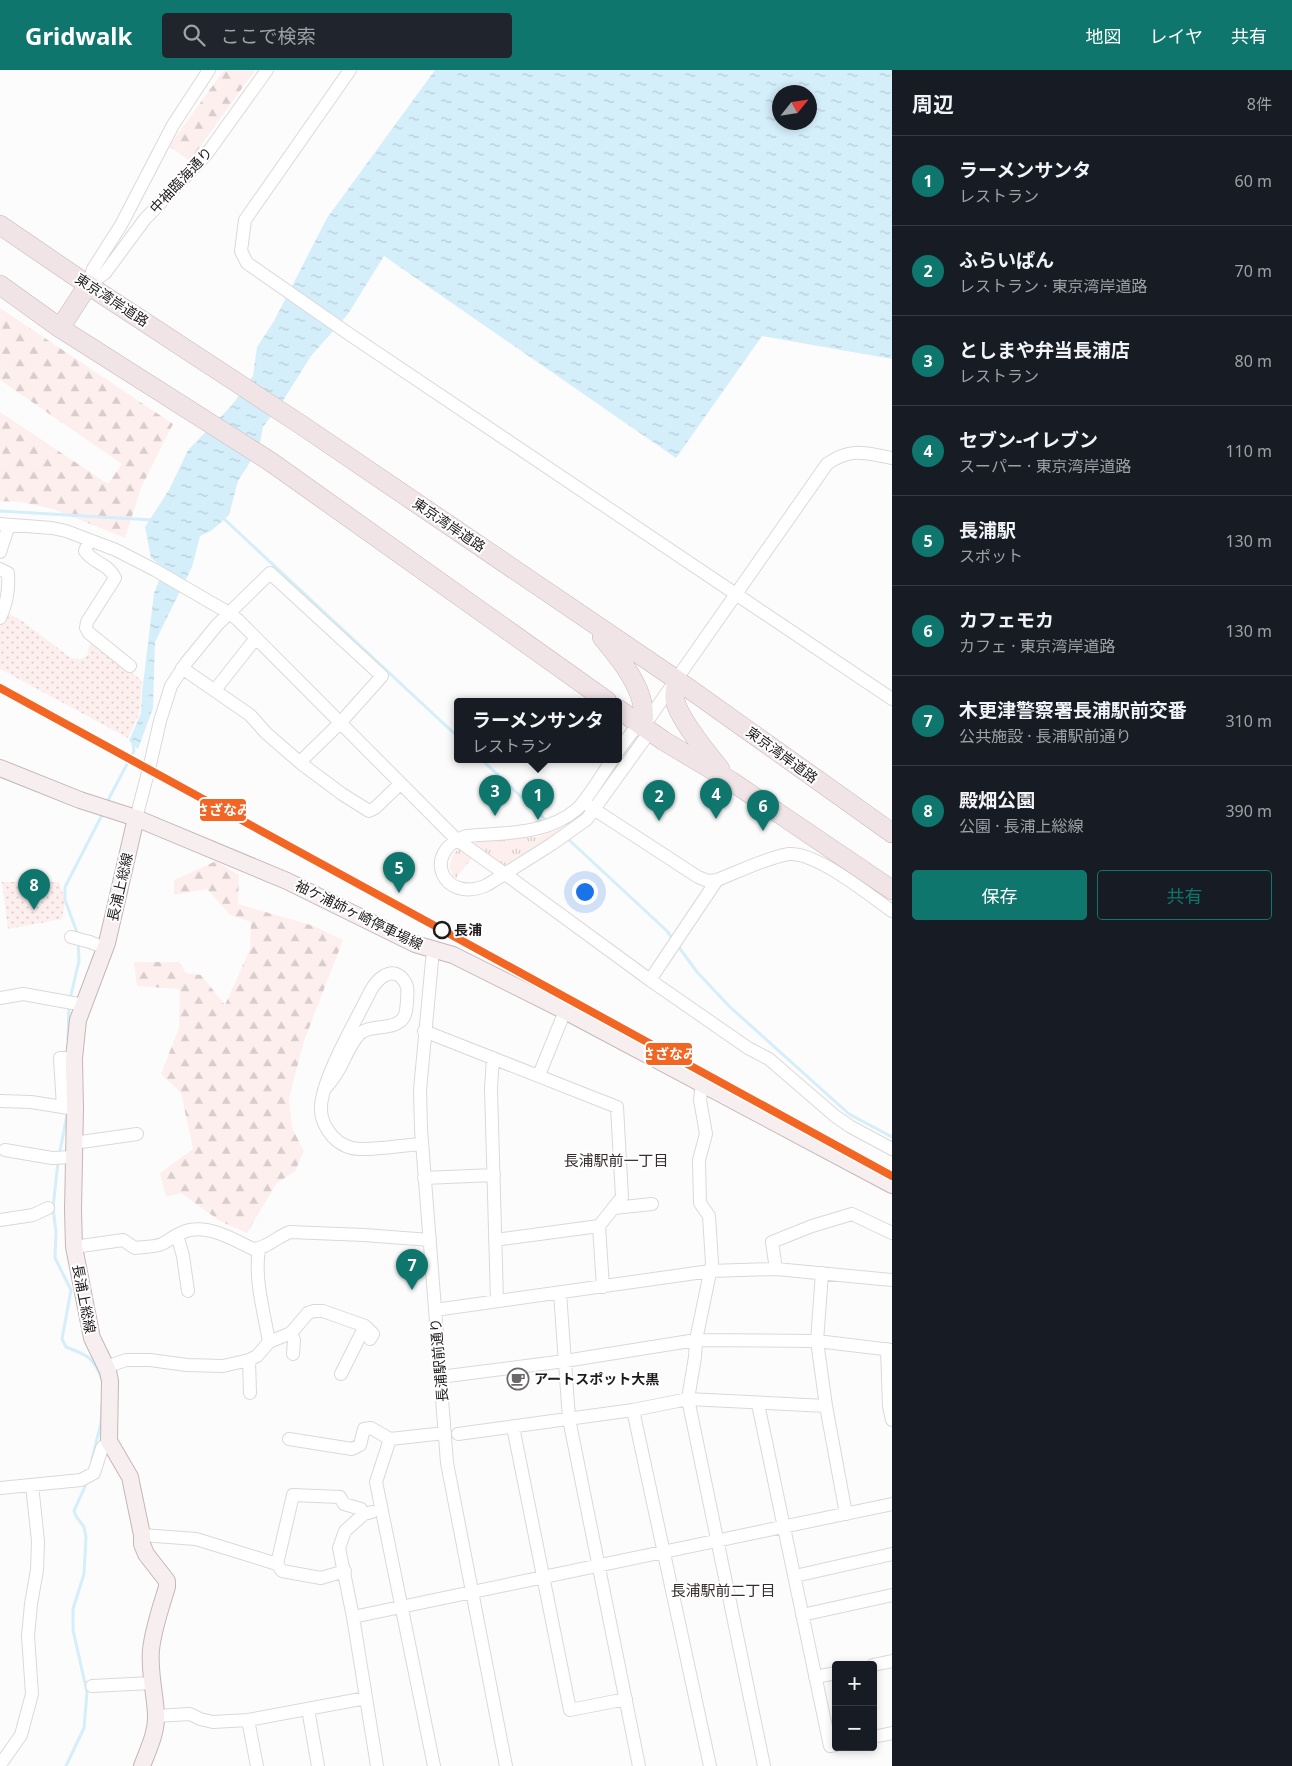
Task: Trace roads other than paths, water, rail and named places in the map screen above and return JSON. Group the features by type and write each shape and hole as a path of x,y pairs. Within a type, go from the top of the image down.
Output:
{"highway":[{"name":"東京湾岸道路","path":"0,225 88,285 223,372 677,680 892,833"},
{"path":"0,285 60,328 271,462 603,698"},
{"path":"60,328 88,285"},
{"path":"592,624 620,660 639,693 643,707 643,727"},
{"path":"677,680 675,698 678,708 707,754 731,781"},
{"path":"622,712 664,741 731,781 892,890"}],"main road":[{"name":"袖ケ浦姉ヶ崎停車場線","path":"0,768 72,797 136,818 287,881 415,944 453,955 565,1011 892,1185"},
{"name":"長浦上総線","path":"109,1441 110,1381 106,1367 92,1338 74,1247 74,1150 69,1108 78,1020 105,948 136,818"},
{"path":"109,1441 130,1477 142,1534 142,1544 146,1554 167,1581 152,1640 150,1666 156,1716 151,1742 142,1766"}],"street":[{"name":"中袖臨海通り","path":"88,285 93,269 121,225 173,125 209,70"},
{"name":"中袖臨海通り","path":"88,285 104,273 145,218 206,155 267,70"},
{"path":"350,70 245,220 241,251 247,262 349,334 892,699"},
{"path":"622,745 632,730 643,727 827,464 839,455 859,452 892,458"},
{"path":"0,552 5,525 52,528 116,550 155,570 228,613 341,722 456,839 650,980 748,1048 769,1059 835,1116 851,1127 892,1149"},
{"path":"89,540 85,551 90,558 111,569 115,578 87,622 86,628 89,633 130,666"},
{"path":"0,569 8,573 6,605 0,618"},
{"path":"136,818 168,694 182,668 228,613 270,573 382,676 341,722 300,762"},
{"path":"215,690 256,638"},
{"path":"182,668 250,715 266,733 300,762 342,794 369,811 375,808 400,784"},
{"path":"610,763 578,808 565,818 536,830 466,836 456,839 450,844 440,862 440,870 445,879 459,888 477,890 574,829 595,810 646,737 643,727"},
{"path":"583,801 698,877 708,881 717,880 780,856 792,854 804,856 830,868 892,911"},
{"path":"650,980 717,880"},
{"path":"71,937 105,948"},
{"name":"長浦駅前通り","path":"433,950 420,1090 421,1144 447,1464 506,1766"},
{"path":"324,1090 337,1073 356,1039 362,1033 369,1029 390,1026 403,1018 406,1012 407,990 403,979 398,975 393,973 386,974 375,982 337,1058 324,1090 321,1108 324,1125 337,1140 346,1146 360,1150 421,1144"},
{"path":"0,998 24,994 84,1004"},
{"path":"539,1076 565,1011"},
{"path":"424,1031 617,1107 622,1197 599,1226 495,1240"},
{"path":"493,1058 491,1088 498,1301"},
{"path":"702,1083 700,1100 706,1134 699,1160 700,1203 709,1216 712,1263 696,1340 688,1399 764,1766"},
{"path":"0,1101 31,1102 69,1108"},
{"path":"5,1150 52,1158 74,1150 137,1134"},
{"path":"424,1178 494,1175"},
{"path":"614,1208 652,1204"},
{"path":"0,1220 33,1215 48,1208"},
{"path":"776,1269 772,1242 812,1226 852,1214 892,1233"},
{"path":"599,1226 603,1287"},
{"path":"74,1247 123,1240 135,1248 160,1245 189,1230 201,1229 253,1249 259,1249 280,1235 290,1232 430,1240"},
{"path":"177,1235 183,1256 188,1291"},
{"path":"259,1249 259,1286 269,1342"},
{"path":"435,1310 710,1271 776,1269 892,1280"},
{"path":"822,1273 817,1341 826,1406 846,1514"},
{"path":"560,1293 569,1419 639,1766"},
{"path":"106,1367 126,1360 223,1366 249,1360 257,1356 269,1342 291,1333 308,1313 314,1311 323,1311 365,1326 373,1334 370,1339"},
{"path":"341,1374 365,1326"},
{"path":"291,1333 294,1340 293,1354"},
{"path":"440,1377 565,1361 696,1340 817,1341 890,1350 889,1406 892,1420"},
{"path":"249,1360 250,1393"},
{"path":"458,1434 633,1410 688,1399 826,1406"},
{"path":"758,1404 815,1677 830,1746 832,1746"},
{"path":"633,1410 710,1766"},
{"path":"513,1427 570,1710 626,1699"},
{"path":"289,1439 352,1449 360,1445 364,1430 370,1428 390,1439 445,1433"},
{"path":"390,1439 376,1482 434,1766"},
{"path":"0,1488 81,1480 94,1473 102,1448 109,1441"},
{"path":"3,1763 21,1736 32,1694 28,1636 38,1541 32,1484"},
{"path":"277,1564 293,1495 340,1497 344,1504 361,1509 364,1514"},
{"path":"353,1617 663,1550 717,1541 892,1504"},
{"path":"377,1766 353,1617 339,1548 345,1531 364,1514 381,1509"},
{"path":"142,1534 196,1539 277,1564 282,1571 321,1578 344,1571"},
{"path":"795,1576 892,1554"},
{"path":"802,1616 892,1596"},
{"path":"877,1664 892,1661"},
{"path":"815,1677 832,1674"},
{"path":"92,1686 152,1683"},
{"path":"156,1716 190,1714 213,1722 248,1720 366,1698"},
{"path":"308,1709 318,1766"},
{"path":"248,1720 257,1766"},
{"path":"877,1736 892,1734"}],"water":[{"path":"435,70 892,70 892,359 762,336 676,458 384,256 348,314 311,356 284,399 263,427 259,448 238,481 229,515 211,531 200,536 192,567 155,642 153,708 138,749 129,741 141,713 154,593 164,568 151,558 145,527 169,490 188,450 232,405 253,376 257,347 274,321 327,218"}],"waterway":[{"path":"0,511 152,520"},
{"path":"222,517 454,733"},
{"path":"107,802 134,751 133,743"},
{"path":"485,763 547,821"},
{"path":"78,935 65,900 65,887 103,813"},
{"path":"567,838 667,931 673,939"},
{"path":"70,999 79,961 78,941"},
{"path":"678,946 697,972 729,1006 849,1114 892,1137"},
{"path":"68,1039 69,1005"},
{"path":"59,1156 67,1115"},
{"path":"58,1162 53,1208 56,1232 55,1258 71,1290 62,1339 66,1347 85,1355 93,1362 102,1380"},
{"path":"92,1459 101,1423 102,1403"},
{"path":"66,1766 84,1728 87,1692 73,1630 73,1609 84,1574 86,1537 84,1527 74,1511 87,1482"}],"place":[{"name":"としまや弁当長浦店","path":"495,816"},
{"name":"セブン-イレブン","path":"716,819"},
{"name":"ラーメンサンタ","path":"538,820"},
{"name":"ふらいぱん","path":"659,821"},
{"name":"カフェモカ","path":"763,831"},
{"name":"長浦駅","path":"399,893"},
{"name":"殿畑公園","path":"34,910"},
{"name":"長浦","path":"442,930"},
{"name":"木更津警察署長浦駅前交番","path":"412,1290"},
{"name":"アートスポット大黒","path":"518,1379"}],"district":[{"name":"長浦駅前一丁目","path":"616,1161"},
{"name":"長浦駅前二丁目","path":"723,1591"}]}
